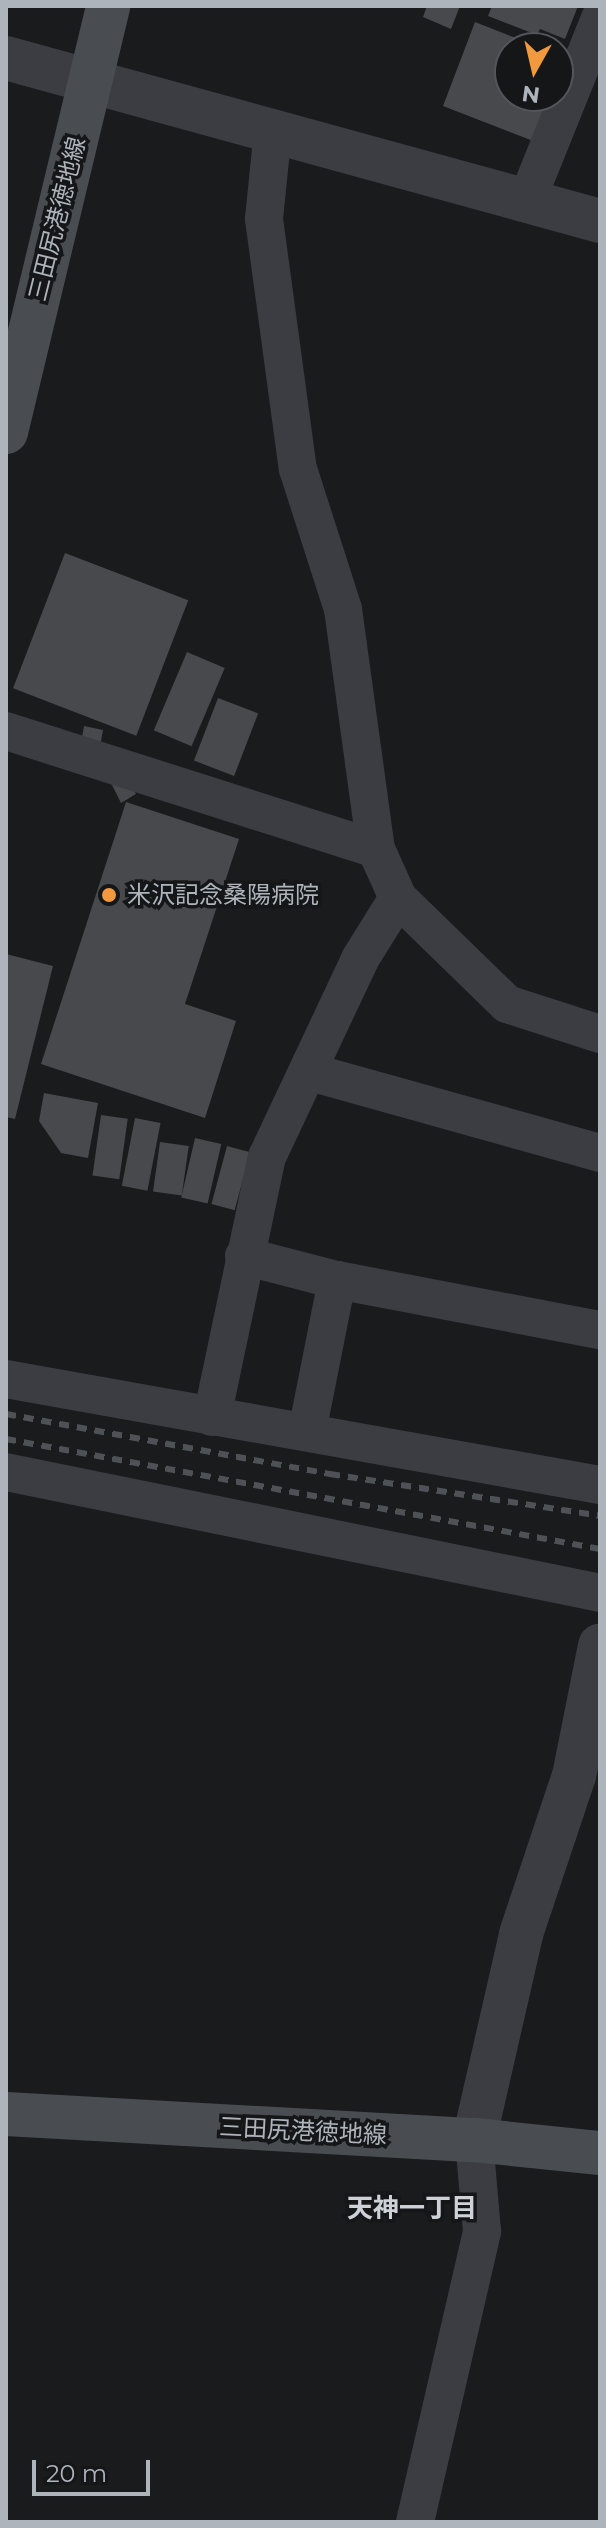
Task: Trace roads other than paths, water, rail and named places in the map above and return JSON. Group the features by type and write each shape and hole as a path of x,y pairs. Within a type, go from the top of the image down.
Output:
{"main road":[{"name":"三田尻港徳地線","path":"6,432 108,6"},
{"name":"三田尻港徳地線","path":"6,2114 474,2140 600,2153"}],"street":[{"path":"527,200 600,18"},
{"path":"6,58 92,78 600,221"},
{"path":"273,130 264,219 298,469 343,609 376,849 398,898 507,1004 600,1034"},
{"path":"6,731 376,849"},
{"path":"212,1417 267,1157 310,1072 360,959 398,898"},
{"path":"310,1072 600,1153"},
{"path":"244,1256 337,1280 600,1330"},
{"path":"307,1432 337,1280"},
{"path":"6,1379 600,1485"},
{"path":"6,1472 600,1593"},
{"path":"415,2522 482,2231 474,2140 521,1934 574,1776 600,1646"}],"railway":[{"path":"6,1414 330,1474 600,1516"},
{"path":"6,1439 600,1549"}],"place":[{"name":"米沢記念桑陽病院","path":"109,895"}],"district":[{"name":"天神一丁目","path":"412,2209"}]}
